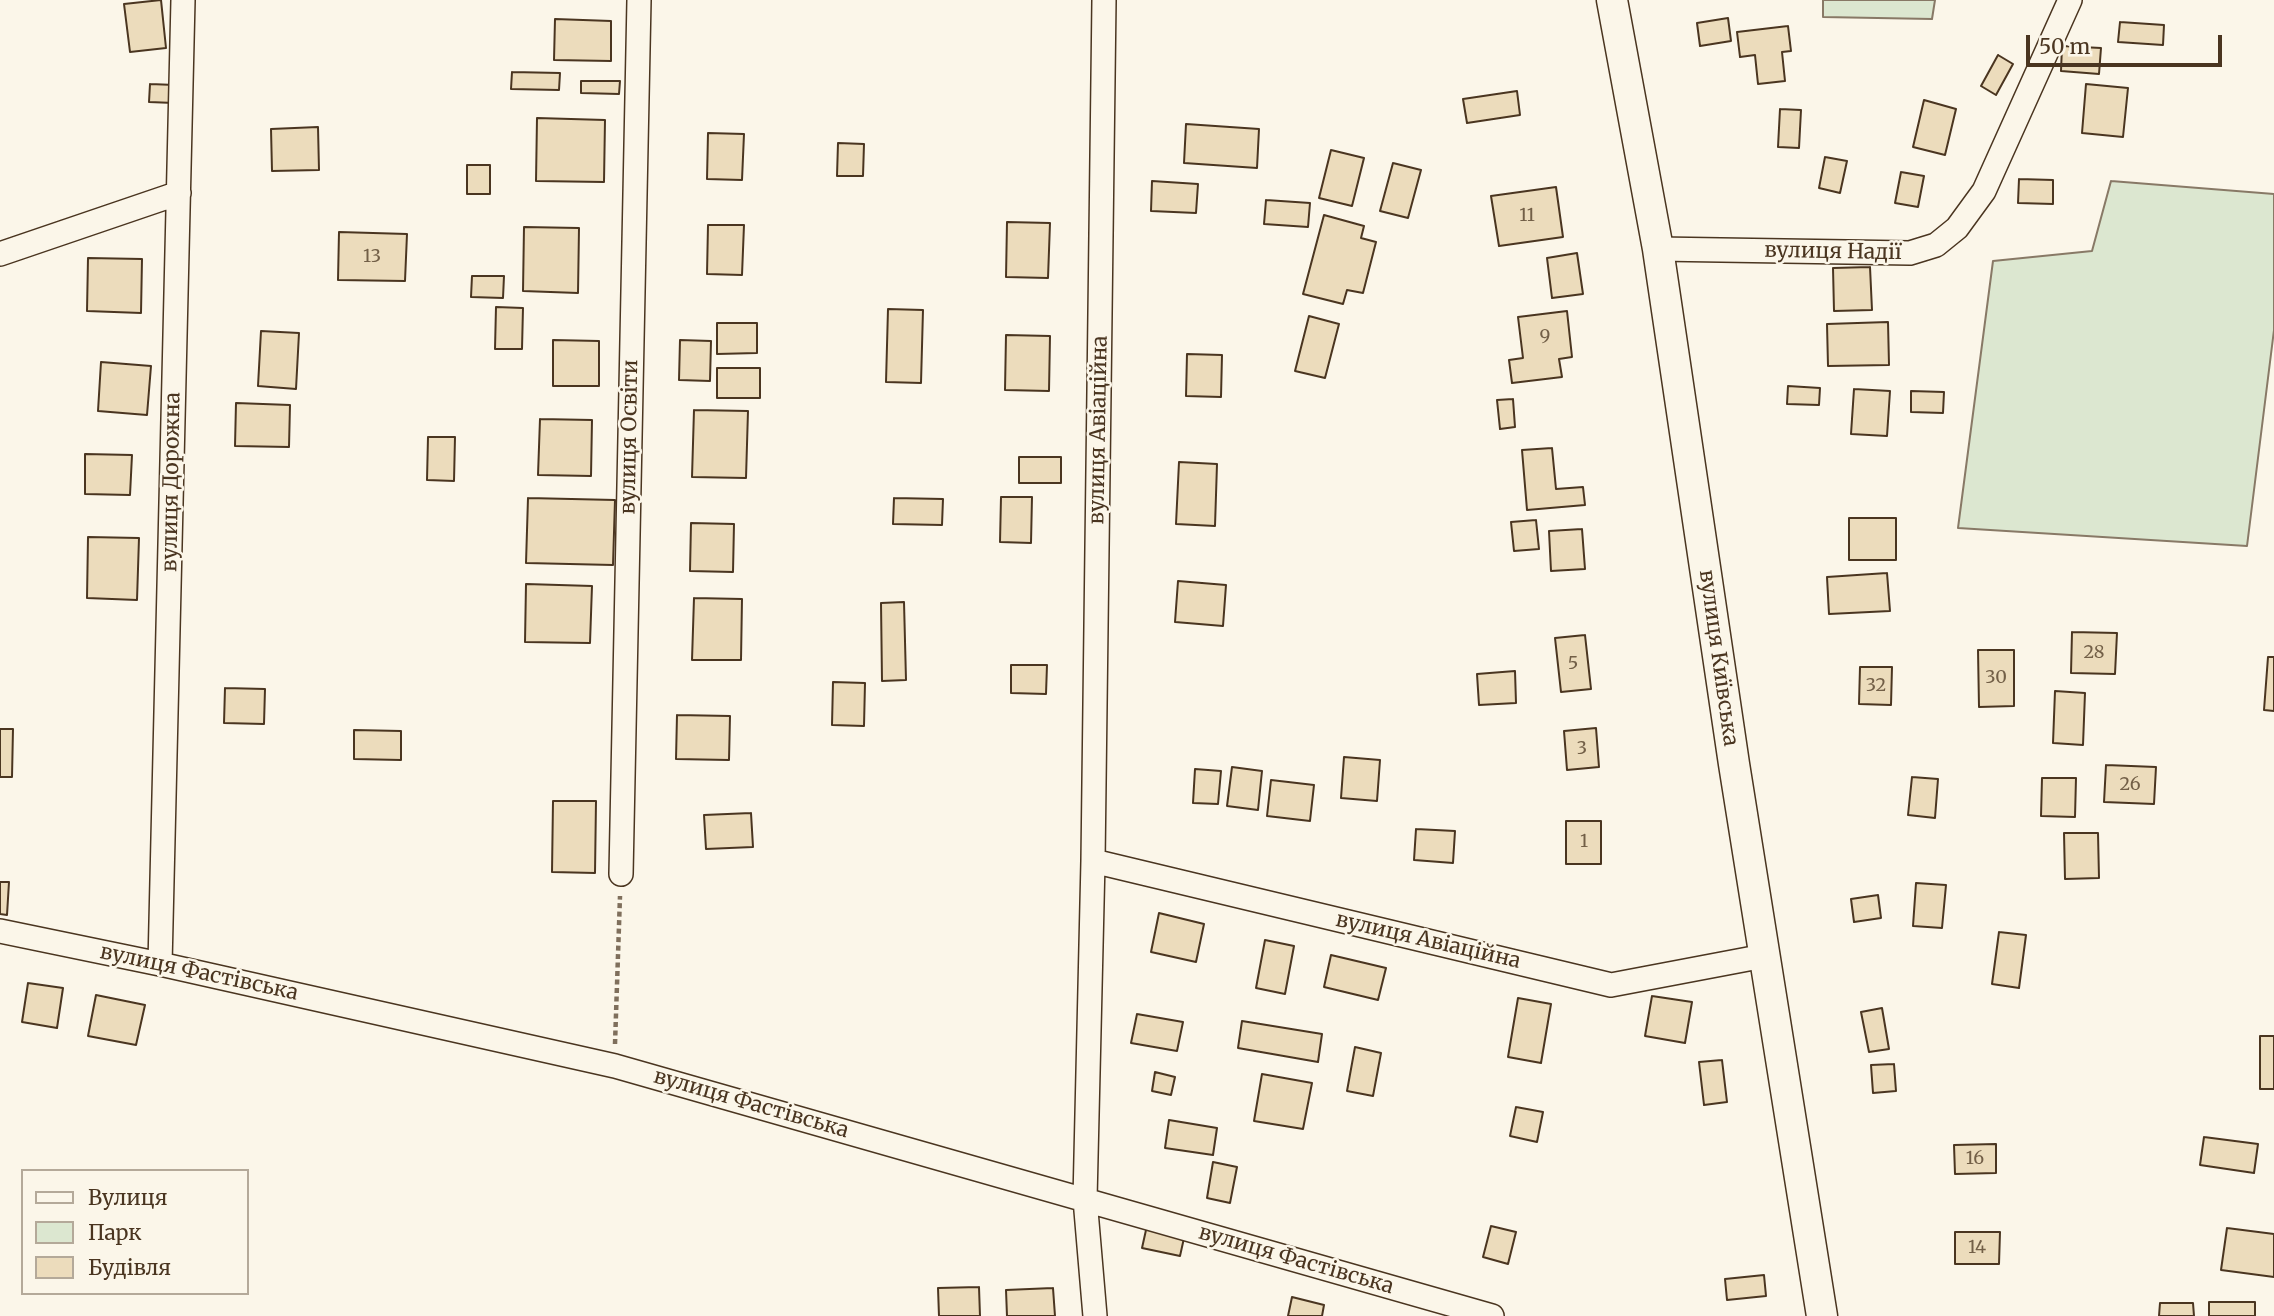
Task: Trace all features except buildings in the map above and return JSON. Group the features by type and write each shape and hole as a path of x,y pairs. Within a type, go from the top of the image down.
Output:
{"street":[{"name":"вулиця Дорожна","path":"160,964 183,0"},
{"name":"вулиця Освіти","path":"621,874 639,0"},
{"name":"вулиця Авіаційна","path":"1096,1316 1085,1199 1093,861 1104,0"},
{"name":"вулиця Київська","path":"1612,0 1658,249 1764,956 1822,1316"},
{"name":"вулиця Надії","path":"1658,249 1910,253 1936,245 1957,228 1984,191 2070,0"},
{"path":"0,254 179,192"},
{"name":"вулиця Авіаційна","path":"1093,861 1611,985 1764,956"},
{"name":"вулиця Фастівська","path":"0,932 160,964 615,1066 1492,1316"}],"path":[{"path":"615,1066 621,874"}],"green space":[{"path":"1823,0 1935,0 1932,19 1823,17"},
{"path":"2111,181 2274,194 2274,330 2247,546 1958,528 1993,261 2092,251"}]}
